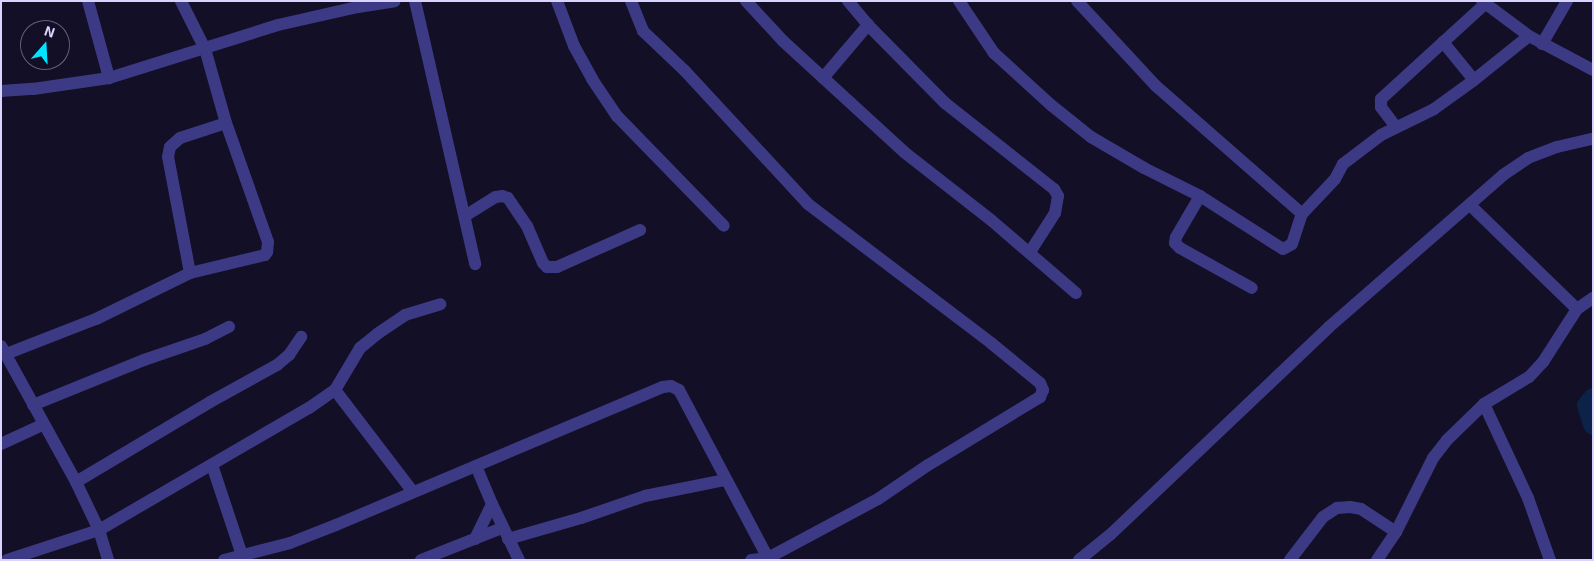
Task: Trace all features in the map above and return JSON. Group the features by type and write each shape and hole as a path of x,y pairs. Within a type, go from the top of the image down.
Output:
{"street":[{"path":"88,1 110,78"},
{"path":"108,560 99,530 76,482 3,350 96,319 190,273 265,255 269,248 226,123 205,49 180,1"},
{"path":"1,91 33,89 110,78 278,25 358,4 395,1"},
{"path":"415,1 475,264"},
{"path":"557,1 574,46 592,79 617,116 724,226"},
{"path":"631,1 643,31 685,71 808,204 991,343 1040,383 1043,390 1040,397 928,464 878,499 768,558 751,560"},
{"path":"746,1 783,41 904,152 1030,252 1076,293"},
{"path":"848,1 945,103 1054,189 1058,196 1055,213 1030,252"},
{"path":"959,1 994,53 1091,137 1144,168 1200,196 1283,249 1292,244 1302,214 1335,179 1343,164 1381,135 1434,109 1529,36"},
{"path":"1077,1 1156,86 1302,214"},
{"path":"1542,44 1567,1"},
{"path":"1396,128 1381,107 1381,99 1483,3 1542,44 1593,70"},
{"path":"823,78 868,24"},
{"path":"1443,42 1474,80"},
{"path":"190,273 168,156 170,147 180,138 226,123"},
{"path":"1079,560 1111,534 1329,327 1504,175 1528,158 1557,147 1593,139"},
{"path":"464,216 496,198 502,196 508,198 527,226 543,263 547,266 557,267 640,230"},
{"path":"1200,196 1176,237 1175,243 1180,248 1252,288"},
{"path":"1470,204 1577,309"},
{"path":"1377,560 1396,532 1433,458 1447,440 1484,404 1529,377 1543,362 1577,309 1593,298"},
{"path":"6,560 99,530 309,408 335,390 360,348 377,334 405,315 440,304"},
{"path":"33,405 144,360 205,339 229,327"},
{"path":"76,482 210,402 277,365 289,355 301,337"},
{"path":"224,560 290,543 663,387 671,386 679,390 724,480 768,558"},
{"path":"335,390 413,492"},
{"path":"1484,404 1528,498 1550,560"},
{"path":"1,444 44,424"},
{"path":"212,465 242,555"},
{"path":"476,466 519,560"},
{"path":"422,560 475,539 581,518 645,496 724,480"},
{"path":"475,539 492,504"},
{"path":"1290,560 1323,517 1337,508 1350,507 1361,509 1396,532"}],"waterway":[{"path":"1593,398 1587,405 1593,424"}]}
